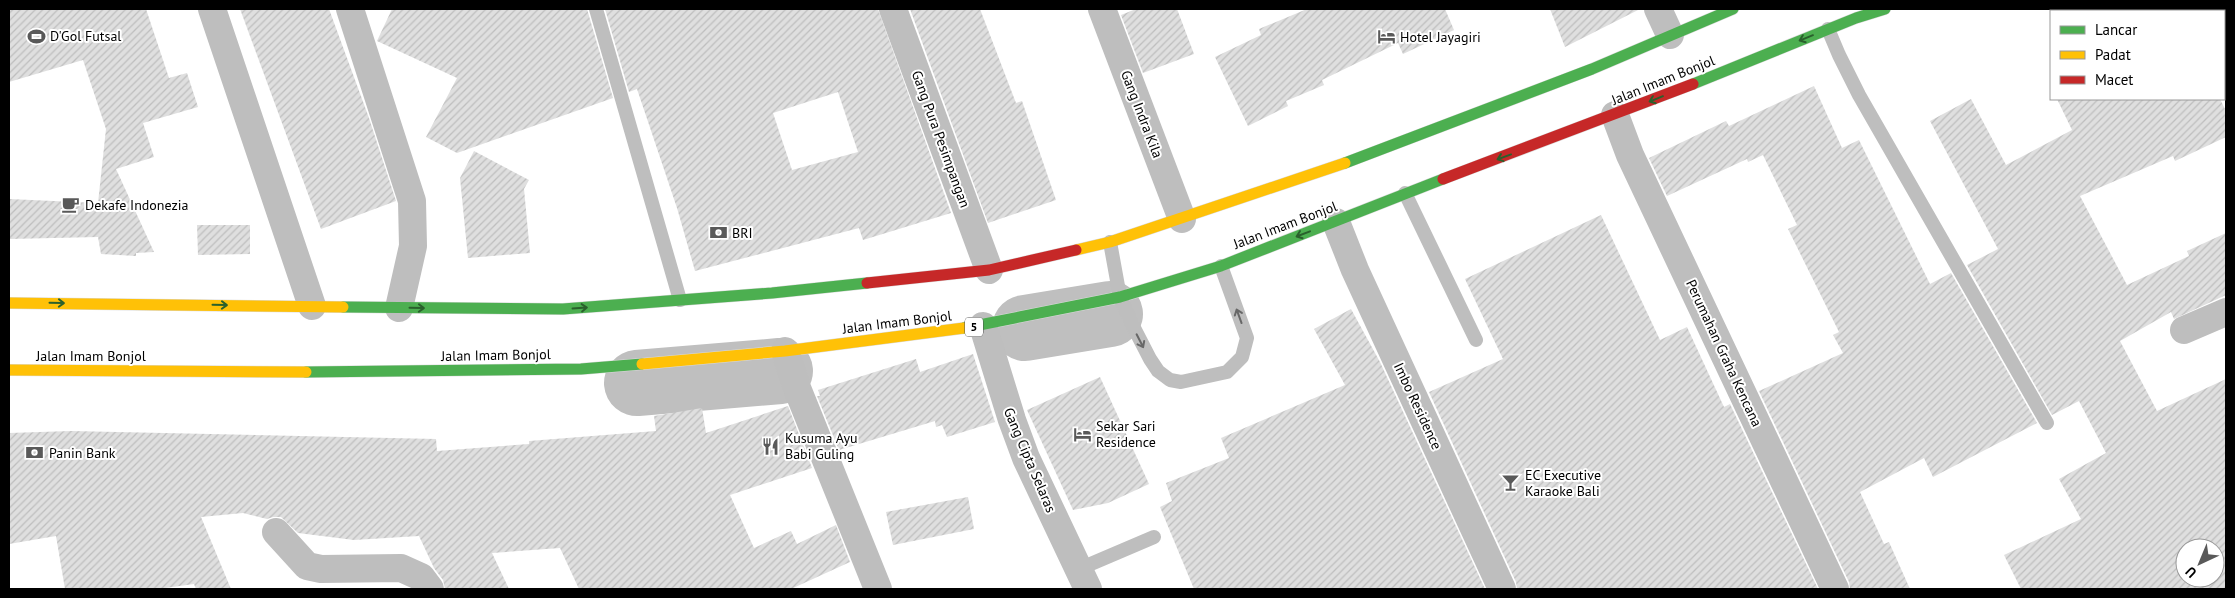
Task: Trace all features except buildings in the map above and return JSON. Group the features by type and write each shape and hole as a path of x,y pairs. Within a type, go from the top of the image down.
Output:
{"highway":[{"path":"9,303 563,309 772,293 989,270 1110,242 1315,175 1592,69 1670,34 1733,9"},
{"name":"Jalan Imam Bonjol","path":"9,370 325,372 581,369 785,351 983,326 1120,296 1221,266 1336,222 1405,193 1615,115 1828,29 1885,9"}],"street":[{"path":"212,9 312,306"},
{"path":"350,9 412,200 413,246 399,308"},
{"name":"Gang Pura Pesimpangan","path":"892,9 989,270"},
{"name":"Gang Indra Kila","path":"1102,9 1182,219"},
{"path":"1658,9 1670,34"},
{"name":"Perumahan Graha Kencana","path":"1615,115 1630,155 1835,589"},
{"name":"Imbo Residence","path":"1336,222 1359,278 1502,589"},
{"path":"2184,330 2226,312"},
{"name":"Gang Cipta Selaras","path":"983,326 1023,450 1084,579"},
{"path":"785,351 803,402 878,589"},
{"path":"276,532 307,566 321,569 401,568 421,577 430,589"}],"lane":[{"path":"596,9 680,300"},
{"path":"1828,29 1838,55 1859,95 2047,423"},
{"path":"1405,193 1476,340"},
{"path":"1110,242 1120,296 1150,359 1158,371 1170,380 1181,382 1227,372 1242,357 1247,338 1221,266"},
{"path":"1084,579 1154,537"}],"waterway":[{"path":"1025,328 1110,314"},
{"path":"637,383 780,371"}],"traffic: fast":[{"path":"1345,163 1592,69 1733,9"},
{"path":"1693,84 1856,18 1885,9"},
{"path":"964,328 1120,297 1221,266 1443,179"},
{"path":"343,307 563,309 772,293 867,283"},
{"path":"306,372 581,369 642,364"}],"traffic: slow":[{"path":"1076,250 1110,242 1345,163"},
{"path":"9,303 343,307"},
{"path":"642,364 785,351 964,328"},
{"path":"9,370 306,372"}],"traffic: jam":[{"path":"1443,179 1693,84"},
{"path":"867,283 989,270 1076,250"}],"place":[{"name":"D'Gol Futsal","path":"36,36"},
{"name":"Hotel Jayagiri","path":"1386,37"},
{"name":"Dekafe Indonezia","path":"71,205"},
{"name":"BRI","path":"718,233"},
{"name":"Sekar Sari Residence","path":"1082,434"},
{"name":"Kusuma Ayu Babi Guling","path":"771,446"},
{"name":"Panin Bank","path":"35,453"},
{"name":"EC Executive Karaoke Bali","path":"1511,483"}]}
